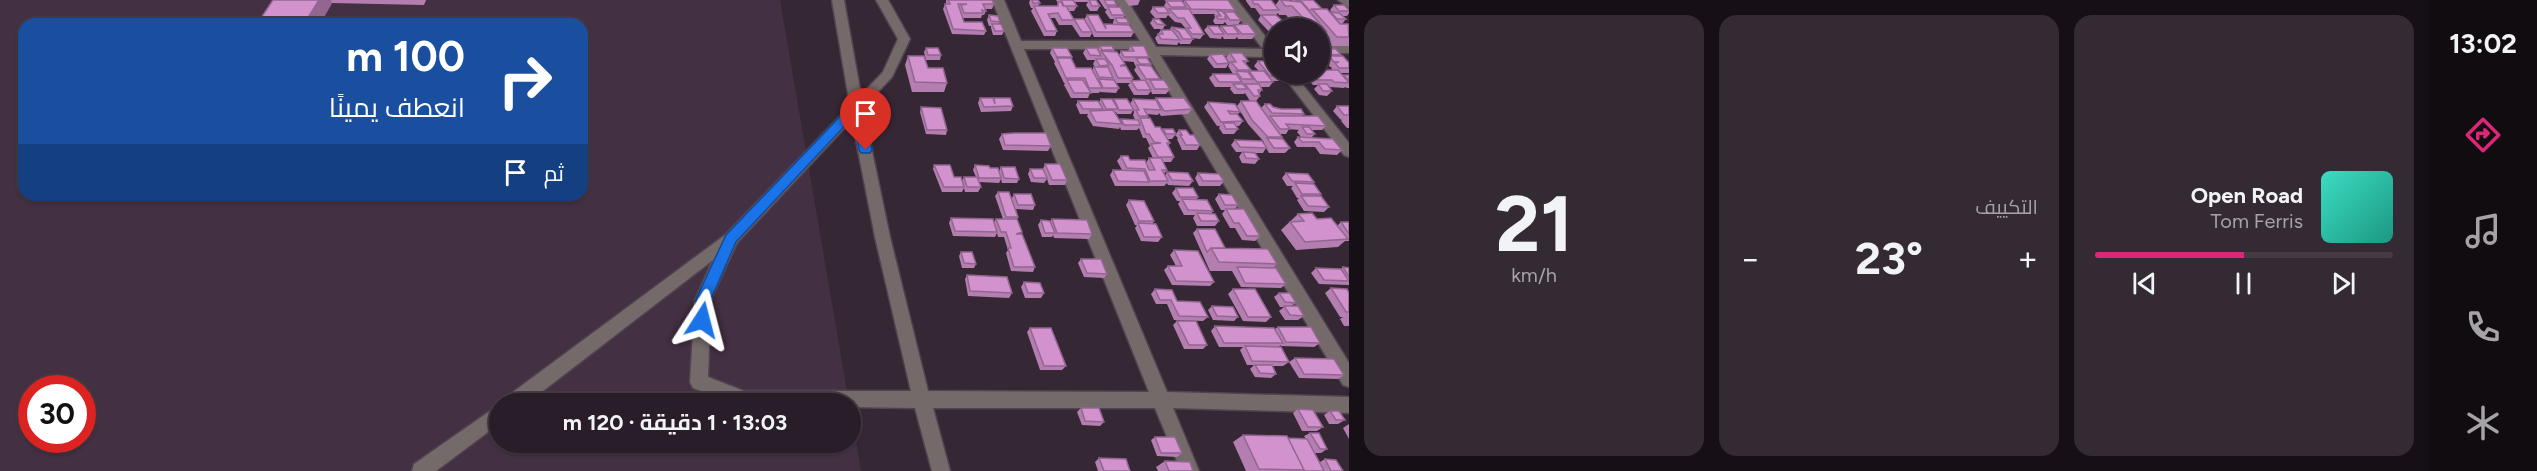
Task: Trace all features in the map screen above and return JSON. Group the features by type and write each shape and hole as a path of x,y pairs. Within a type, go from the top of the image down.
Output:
{"street":[{"path":"838,0 893,280 941,471"},
{"path":"526,393 731,239 888,74 904,39 882,0"},
{"path":"998,0 1190,471"},
{"path":"1120,0 1349,379"},
{"path":"1231,0 1264,41"},
{"path":"1344,0 1349,5"},
{"path":"1017,45 1264,51"},
{"path":"1330,49 1349,49"},
{"path":"1296,84 1349,152"},
{"path":"731,239 703,299 699,382 744,399 1160,400 1349,405"},
{"path":"421,471 489,420"}],"shaded area":[{"path":"0,0 780,0 847,393 489,393 489,453 858,453 861,471 0,471"}],"building":[{"path":"273,0 319,0 308,18 261,18"},
{"path":"948,0 992,0 994,4 983,4 986,11 982,10 983,13 964,13 961,5 967,4 958,4 964,22 982,22 986,31 953,29 945,4 950,4"},
{"path":"1061,0 1073,0 1077,6 1064,6"},
{"path":"1089,0 1096,0 1100,6 1092,6"},
{"path":"1104,0 1114,0 1117,5 1107,5"},
{"path":"1184,0 1228,0 1235,10 1191,9"},
{"path":"1252,0 1271,0 1279,10 1263,10"},
{"path":"1281,0 1301,2 1315,18 1303,18 1292,6 1285,6"},
{"path":"1296,0 1313,0 1322,9 1309,10 1302,2"},
{"path":"1166,1 1182,1 1186,7 1171,7"},
{"path":"1058,2 1066,6 1074,20 1062,20 1058,13 1048,14 1057,31 1046,31 1034,6 1058,6"},
{"path":"1334,5 1344,5 1349,11 1339,11"},
{"path":"1108,7 1120,7 1125,15 1112,15"},
{"path":"1153,7 1165,7 1169,13 1158,13"},
{"path":"1169,9 1189,9 1204,34 1192,34 1184,18 1178,18"},
{"path":"1312,9 1327,9 1340,24 1348,24 1349,37 1337,37 1330,29 1330,18 1320,18"},
{"path":"1217,11 1222,11 1226,19 1218,19 1216,16 1221,16"},
{"path":"1224,12 1234,12 1241,20 1230,20"},
{"path":"1331,12 1339,13 1346,19 1337,19"},
{"path":"989,15 998,16 1000,22 991,21"},
{"path":"1087,15 1098,15 1106,29 1105,24 1129,25 1134,32 1096,32"},
{"path":"1261,15 1276,15 1279,18 1264,18"},
{"path":"1115,18 1126,18 1129,23 1118,23"},
{"path":"1074,19 1084,19 1092,32 1082,32"},
{"path":"1153,19 1159,19 1165,25 1157,24"},
{"path":"992,24 1001,24 1004,31 995,31"},
{"path":"1248,24 1256,34 1242,34 1234,25"},
{"path":"1208,26 1218,26 1224,34 1214,34"},
{"path":"1221,26 1233,26 1239,34 1227,34"},
{"path":"1171,27 1185,29 1193,39 1183,39 1179,32"},
{"path":"1161,30 1172,30 1180,40 1161,39 1158,34 1163,34"},
{"path":"1100,46 1112,46 1114,50 1102,50"},
{"path":"1131,46 1144,46 1149,57 1124,57 1121,51 1134,51"},
{"path":"926,48 938,48 941,55 928,55"},
{"path":"1052,48 1067,48 1072,57 1057,57"},
{"path":"1086,48 1097,48 1101,56 1090,55"},
{"path":"1330,49 1336,49 1341,55 1330,54"},
{"path":"1101,51 1117,52 1125,64 1120,66 1126,66 1133,78 1118,78 1112,65"},
{"path":"1230,53 1242,53 1248,61 1243,61 1251,70 1238,70 1231,62 1236,62"},
{"path":"1223,54 1229,63 1217,64 1210,55"},
{"path":"908,56 924,56 928,68 943,68 947,83 915,82"},
{"path":"1330,56 1343,56 1349,63 1349,68 1339,68 1335,63 1339,62 1334,62"},
{"path":"1057,58 1071,58 1076,68 1091,68 1102,88 1089,88 1085,78 1066,78"},
{"path":"1136,58 1147,58 1151,64 1140,64"},
{"path":"1096,59 1105,59 1109,65 1100,66"},
{"path":"1137,65 1151,66 1160,79 1146,79"},
{"path":"1094,67 1108,67 1113,78 1099,77"},
{"path":"1330,70 1338,70 1349,83 1334,82 1330,80"},
{"path":"1236,71 1248,72 1253,79 1242,79"},
{"path":"1249,71 1264,71 1264,82 1257,82"},
{"path":"1213,74 1236,74 1242,82 1219,82"},
{"path":"1099,79 1114,80 1119,88 1103,88"},
{"path":"1067,80 1083,80 1091,93 1074,93"},
{"path":"1145,80 1151,90 1137,90 1131,81"},
{"path":"1150,80 1164,80 1170,89 1155,89"},
{"path":"1233,84 1243,84 1247,89 1237,89"},
{"path":"1245,84 1259,84 1262,90 1258,90 1260,96 1254,96"},
{"path":"1318,84 1327,84 1332,91 1323,91"},
{"path":"980,98 993,98 995,104 994,98 1010,98 1013,106 984,107"},
{"path":"1156,98 1184,98 1192,109 1164,111"},
{"path":"1101,99 1112,99 1118,109 1106,109"},
{"path":"1114,99 1127,99 1134,110 1119,110"},
{"path":"1133,99 1156,100 1161,110 1144,109 1148,116 1139,116 1136,110 1139,110"},
{"path":"1078,101 1098,101 1103,109 1083,109"},
{"path":"1241,101 1256,101 1282,137 1268,137 1252,120"},
{"path":"1208,102 1235,104 1240,112 1228,111 1230,114 1237,114 1243,121 1221,122"},
{"path":"1265,104 1281,109 1301,109 1304,114 1272,113"},
{"path":"1337,106 1349,106 1349,115 1344,115"},
{"path":"921,107 941,108 947,130 927,130"},
{"path":"1113,110 1122,124 1096,122 1090,111"},
{"path":"1270,116 1318,116 1326,126 1286,124 1290,129 1280,129"},
{"path":"1140,118 1150,118 1155,127 1160,127 1170,143 1167,143 1174,157 1158,157 1151,144 1161,143 1154,142 1149,134 1146,134"},
{"path":"1121,119 1138,120 1140,125 1124,125"},
{"path":"1223,123 1234,123 1238,129 1226,129"},
{"path":"1302,127 1309,127 1315,134 1307,134"},
{"path":"1163,129 1173,129 1176,134 1166,134"},
{"path":"1179,130 1186,130 1190,135 1194,135 1200,145 1186,145"},
{"path":"1046,133 1051,146 1005,145 1002,134"},
{"path":"1298,137 1333,139 1342,150 1325,149 1319,142 1302,142"},
{"path":"1267,138 1283,139 1290,148 1274,148"},
{"path":"1235,140 1262,141 1267,148 1240,147"},
{"path":"1243,152 1255,153 1259,159 1246,158"},
{"path":"1121,156 1128,156 1130,160 1145,160 1149,170 1155,170 1149,158 1161,158 1167,170 1162,170 1168,181 1150,181 1145,169 1127,168"},
{"path":"1045,164 1060,164 1067,180 1052,180"},
{"path":"934,165 950,165 954,177 961,177 964,187 944,187"},
{"path":"975,165 998,168 1001,178 979,178"},
{"path":"1001,167 1015,167 1019,179 1004,178"},
{"path":"1030,169 1043,169 1047,178 1034,178"},
{"path":"1113,170 1144,171 1149,182 1118,181"},
{"path":"1167,172 1188,173 1193,181 1172,180"},
{"path":"1198,173 1219,174 1224,181 1203,181"},
{"path":"1286,173 1308,174 1314,182 1292,181"},
{"path":"964,177 977,177 981,187 967,187"},
{"path":"1295,183 1314,184 1321,194 1302,194"},
{"path":"1176,188 1193,188 1198,197 1180,197"},
{"path":"998,192 1009,192 1018,217 1006,217"},
{"path":"1014,194 1031,194 1035,205 1018,205"},
{"path":"1219,194 1232,195 1238,205 1225,205"},
{"path":"1301,196 1321,196 1329,207 1308,206"},
{"path":"1182,199 1207,200 1213,211 1188,210"},
{"path":"1129,200 1144,201 1154,221 1139,221"},
{"path":"1226,209 1244,209 1260,236 1247,236 1239,223 1234,223"},
{"path":"1197,213 1215,214 1219,221 1201,221"},
{"path":"1312,213 1317,219 1331,218 1348,239 1305,242 1290,222 1304,221 1298,214"},
{"path":"951,218 993,219 997,232 955,231"},
{"path":"996,219 1017,219 1022,232 1016,234 1022,234 1035,267 1014,267 1006,232 1001,232"},
{"path":"1052,219 1087,220 1092,234 1057,233"},
{"path":"1041,220 1050,221 1055,233 1045,233"},
{"path":"1341,222 1349,222 1349,234"},
{"path":"1138,223 1156,224 1162,237 1144,237"},
{"path":"1197,229 1215,229 1225,248 1211,248 1207,252"},
{"path":"1211,248 1268,249 1277,264 1219,262"},
{"path":"1174,250 1198,251 1214,282 1176,281 1168,266 1182,266"},
{"path":"961,252 972,252 976,264 964,263"},
{"path":"1081,259 1101,259 1107,274 1087,273"},
{"path":"1237,267 1276,268 1286,284 1245,283"},
{"path":"1343,267 1349,268 1349,277"},
{"path":"1316,268 1341,269 1349,281 1324,280"},
{"path":"967,275 1007,277 1012,293 970,291"},
{"path":"1024,282 1040,283 1044,293 1028,293"},
{"path":"1331,288 1347,289 1349,312 1346,312"},
{"path":"1155,289 1172,290 1177,301 1200,302 1208,317 1179,316 1171,300 1160,300"},
{"path":"1233,289 1255,289 1271,317 1248,317"},
{"path":"1279,293 1290,293 1296,303 1285,302"},
{"path":"1212,306 1233,307 1238,317 1217,316"},
{"path":"1284,306 1298,306 1304,316 1290,315"},
{"path":"1177,321 1196,321 1207,345 1189,345"},
{"path":"1215,326 1274,328 1283,343 1224,343"},
{"path":"1278,327 1311,327 1320,343 1286,342"},
{"path":"1030,328 1051,328 1066,366 1044,366"},
{"path":"1245,346 1281,347 1289,362 1252,361"},
{"path":"1295,358 1334,359 1344,375 1304,374"},
{"path":"1255,365 1272,365 1276,374 1260,373"},
{"path":"1081,408 1099,408 1104,422 1085,421"},
{"path":"1298,409 1313,410 1323,427 1308,427"},
{"path":"1330,411 1339,411 1345,420 1336,420"},
{"path":"1310,433 1319,433 1327,449 1320,449"},
{"path":"1243,435 1287,436 1304,470 1259,469"},
{"path":"1155,437 1175,437 1182,453 1161,453"},
{"path":"1288,438 1307,439 1324,471 1303,471"},
{"path":"1099,458 1126,459 1130,471 1104,471"},
{"path":"1325,459 1336,460 1343,471 1331,471"},
{"path":"1165,461 1190,462 1193,471 1169,471"}],"route":[{"path":"702,320 703,299 731,239 857,106 866,150"}]}
